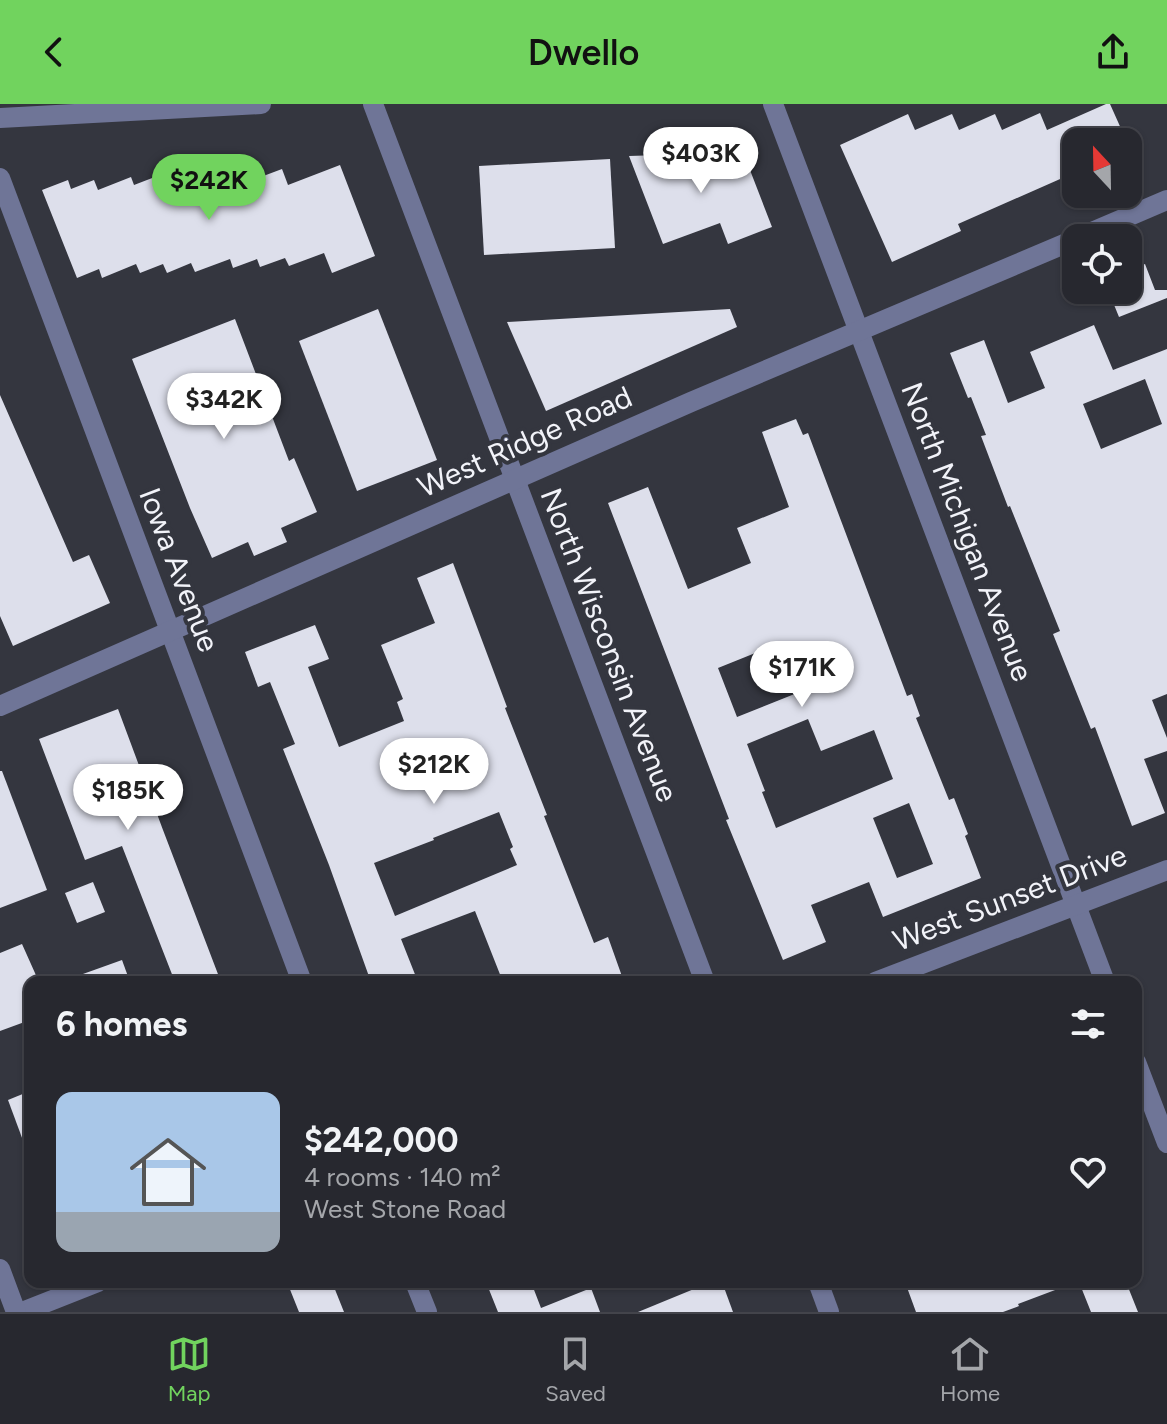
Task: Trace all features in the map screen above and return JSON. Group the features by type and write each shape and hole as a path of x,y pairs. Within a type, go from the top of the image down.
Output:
{"street":[{"path":"0,118 261,104"},
{"name":"North Wisconsin Avenue","path":"373,104 703,976"},
{"name":"North Michigan Avenue","path":"773,104 1103,976"},
{"name":"Iowa Avenue","path":"0,178 300,976"},
{"name":"West Ridge Road","path":"1110,224 1167,200"},
{"name":"West Ridge Road","path":"0,706 515,479 1062,244"},
{"name":"West Sunset Drive","path":"891,976 1167,870"},
{"path":"1142,1078 1167,1143"},
{"path":"0,1269 19,1312 82,1288"},
{"path":"417,1288 427,1312"},
{"path":"820,1288 829,1312"}],"building":[{"path":"1106,104 1110,104 1121,128 1062,128 1062,178 958,224 961,231 892,262 840,145 908,114 915,130 952,114 959,130 995,114 1002,130 1040,113 1047,130"},
{"path":"711,146 718,162 743,152 772,227 728,244 720,223 663,244 629,156 691,154"},
{"path":"610,159 615,248 484,255 479,166"},
{"path":"340,165 375,256 332,273 324,253 289,266 285,258 260,267 257,259 233,268 230,259 195,272 191,263 167,273 163,264 140,273 136,264 102,278 99,269 77,278 42,190 68,180 71,189 94,180 98,190 131,177 134,185 160,175 164,184 188,174 192,184 225,171 228,180 254,170 258,178 282,169 288,185"},
{"path":"1145,264 1155,290 1167,290 1167,298 1119,317 1114,304 1142,304 1142,265"},
{"path":"378,309 437,460 357,491 299,341"},
{"path":"730,309 737,327 546,411 507,322"},
{"path":"235,319 289,461 294,458 317,512 281,528 287,542 254,556 248,542 212,558 132,359"},
{"path":"1094,325 1113,370 1167,349 1167,694 1152,700 1167,738 1167,751 1144,759 1165,813 1132,826 1095,727 1091,729 1053,634 1060,631 1008,507 981,436 986,435 971,397 968,398 950,353 984,340 1008,403 1045,388 1030,352","holes":["1145,379 1162,424 1101,449 1083,404"]},
{"path":"0,395 73,562 89,555 110,603 13,646 0,616"},
{"path":"796,419 803,435 808,433 907,696 912,694 920,716 916,718 949,800 954,798 968,834 965,836 981,878 883,917 869,882 811,905 826,942 783,960 726,820 729,819 608,503 648,487 688,589 751,563 737,528 789,507 762,432","holes":["778,644 797,693 737,717 718,668","808,719 821,751 874,730 893,779 776,828 747,744","909,803 933,864 897,878 873,818"]},
{"path":"453,563 547,815 544,816 594,943 608,937 622,976 501,976 475,911 401,939 416,976 369,976 283,749 295,744 270,682 258,687 245,652 315,625 329,659 308,667 339,747 404,721 397,702 403,699 381,645 435,623 417,578","holes":["499,812 513,847 510,849 517,865 395,916 374,863"]},
{"path":"118,709 219,976 173,976 122,846 85,860 39,739"},
{"path":"0,771 47,890 0,908"},
{"path":"93,882 105,912 77,923 65,893"},
{"path":"22,944 36,976 24,976 24,1022 0,1031 0,953"},
{"path":"122,960 128,976 77,976"},
{"path":"24,1093 24,1143 8,1100"},
{"path":"289,1288 334,1288 344,1312 299,1312"},
{"path":"488,1288 533,1288 541,1308 591,1288 600,1312 498,1312"},
{"path":"696,1288 724,1288 733,1312 638,1312"},
{"path":"907,1288 1060,1288 1003,1312 916,1312"},
{"path":"1081,1288 1128,1288 1138,1312 1091,1312"}]}
